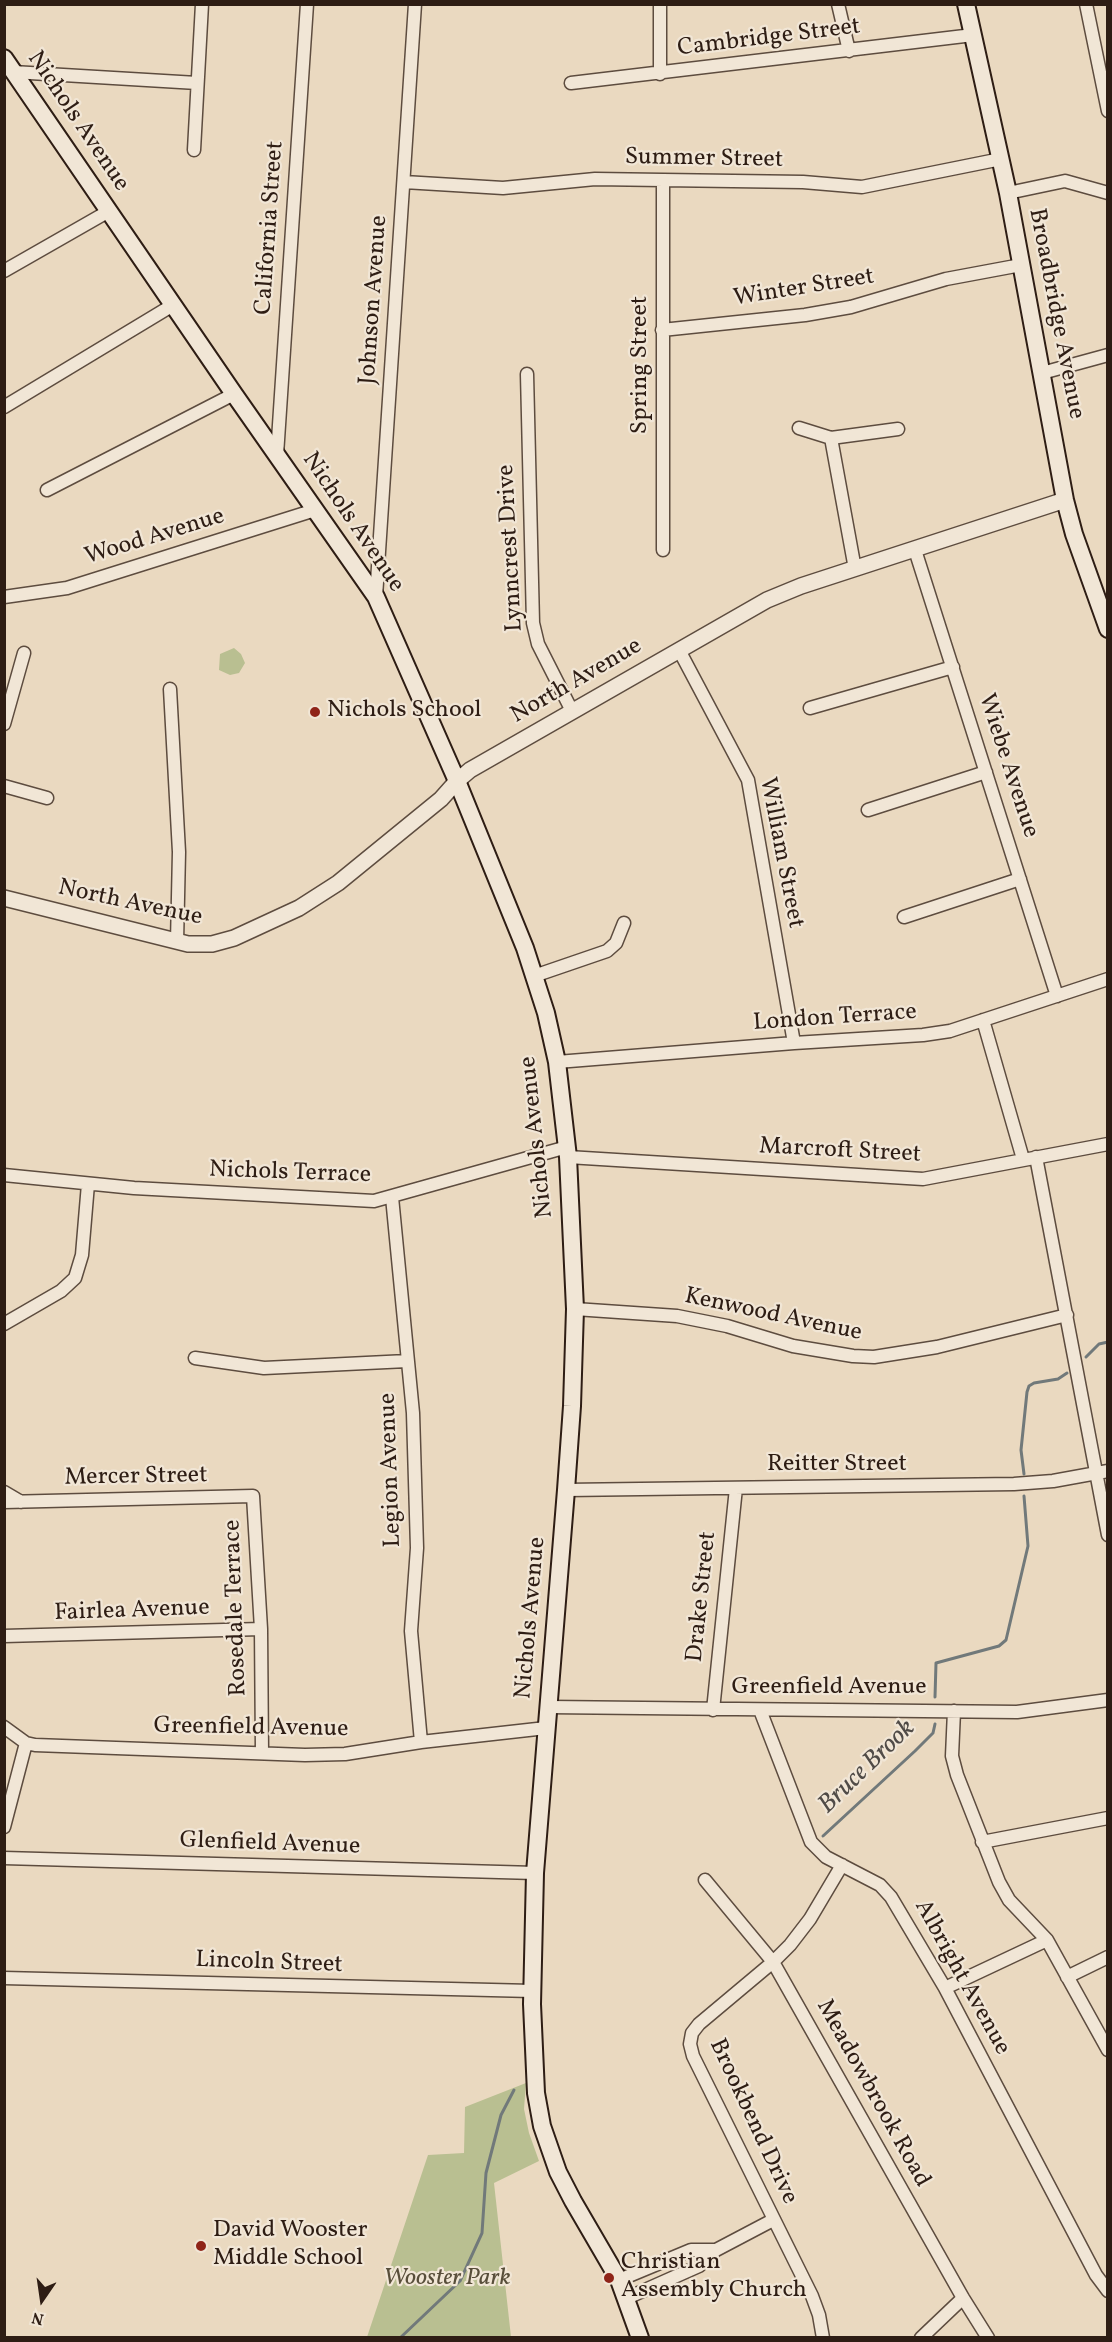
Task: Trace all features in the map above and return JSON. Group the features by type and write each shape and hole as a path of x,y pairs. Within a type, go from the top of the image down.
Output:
{"main road":[{"name":"Broadbridge Avenue","path":"966,4 1008,193 1065,500 1074,534 1107,629"},
{"name":"Nichols Avenue","path":"9,65 376,597 457,781 525,948 546,1013 557,1062 567,1152 575,1309 572,1406 535,1873 532,1991 536,2093 548,2146 573,2201 619,2280 640,2337"}],"street":[{"path":"194,150 202,4"},
{"name":"California Street","path":"277,455 307,4"},
{"name":"Johnson Avenue","path":"376,597 415,4"},
{"path":"660,4 660,74"},
{"path":"838,4 849,51"},
{"path":"1086,4 1107,111"},
{"name":"Cambridge Street","path":"571,82 660,74 973,35"},
{"path":"9,65 197,83"},
{"name":"Summer Street","path":"404,182 502,188 595,179 803,182 862,187 1001,159"},
{"name":"Spring Street","path":"663,180 663,550"},
{"path":"1008,193 1065,181 1107,193"},
{"path":"4,272 109,212"},
{"name":"Winter Street","path":"662,330 805,315 851,307 946,279 1020,265"},
{"path":"4,406 173,305"},
{"path":"1042,373 1107,355"},
{"name":"Lynncrest Drive","path":"527,374 532,623 538,644 572,711"},
{"path":"47,490 234,393"},
{"path":"799,428 831,438 898,429"},
{"path":"831,438 855,569"},
{"name":"North Avenue","path":"4,898 177,942 197,945 223,942 318,897 366,862 439,802 470,770 767,600 1065,500"},
{"name":"Wood Avenue","path":"4,597 67,588 315,510"},
{"name":"Wiebe Avenue","path":"915,550 1057,996"},
{"name":"William Street","path":"679,650 748,780 794,1043"},
{"path":"4,724 24,653"},
{"path":"810,708 953,667"},
{"path":"170,689 178,852 177,942"},
{"path":"868,810 986,772"},
{"path":"4,786 47,798"},
{"path":"904,917 1020,879"},
{"path":"534,976 607,951 616,943 624,923"},
{"name":"London Terrace","path":"557,1062 950,1031 1107,979"},
{"path":"983,1020 1023,1159"},
{"name":"Marcroft Street","path":"567,1152 924,1179 1107,1144"},
{"name":"Nichols Terrace","path":"4,1174 88,1184 363,1201 392,1197 567,1152"},
{"path":"1036,1157 1067,1315 1102,1472 1107,1535"},
{"path":"4,1324 61,1291 75,1278 80,1268 82,1255 88,1184"},
{"name":"Legion Avenue","path":"392,1197 413,1413 417,1548 411,1631 421,1742"},
{"name":"Kenwood Avenue","path":"575,1309 677,1316 727,1326 793,1346 853,1356 874,1357 938,1347 1067,1315"},
{"path":"195,1358 264,1368 407,1361"},
{"name":"Reitter Street","path":"566,1490 1014,1484 1053,1481 1102,1472"},
{"name":"Drake Street","path":"713,1710 736,1488"},
{"path":"4,1492 21,1502"},
{"name":"Mercer Street","path":"4,1503 253,1496"},
{"name":"Rosedale Terrace","path":"253,1496 261,1629 262,1753"},
{"name":"Fairlea Avenue","path":"4,1636 261,1629"},
{"name":"Greenfield Avenue","path":"549,1707 1017,1712 1107,1700"},
{"name":"Albright Avenue","path":"760,1710 807,1834 820,1853 886,1890 945,1988 1096,2275 1107,2291"},
{"path":"954,1711 952,1756 982,1842 1009,1900 1047,1940 1107,2050"},
{"path":"4,1727 26,1743 4,1827"},
{"name":"Greenfield Avenue","path":"26,1743 262,1753 345,1754 421,1742 546,1728"},
{"path":"4,1772 19,1774"},
{"path":"982,1842 1107,1818"},
{"name":"Glenfield Avenue","path":"4,1858 535,1873"},
{"name":"Brookbend Drive","path":"823,2337 819,2315 812,2296 693,2056 690,2044 692,2033 699,2024 773,1962 810,1919 842,1865"},
{"name":"Meadowbrook Road","path":"705,1880 773,1962 963,2298 988,2337"},
{"path":"945,1988 1047,1940"},
{"path":"1067,1977 1107,1957"},
{"name":"Lincoln Street","path":"4,1978 532,1991"},
{"path":"627,2298 699,2266 716,2250 773,2220"},
{"path":"619,2280 691,2250 716,2250"},
{"path":"921,2337 963,2298"}],"green space":[{"path":"234,648 241,654 245,663 239,673 230,675 219,670 220,654"},
{"name":"Wooster Park","path":"526,2083 524,2109 529,2133 539,2161 494,2183 511,2337 367,2337 428,2155 464,2153 465,2107"}],"waterway":[{"name":"Bruce Brook","path":"1086,1357 1099,1344 1108,1342"},
{"name":"Bruce Brook","path":"1024,1474 1021,1450 1029,1386 1058,1379 1067,1373"},
{"name":"Bruce Brook","path":"935,1697 936,1663 999,1646 1006,1640 1028,1546 1024,1496"},
{"name":"Bruce Brook","path":"823,1836 915,1751 933,1733 935,1724"},
{"name":"Bruce Brook","path":"400,2338 460,2281 482,2233 486,2173 501,2115 514,2090"}],"place":[{"name":"Nichols School","path":"315,712"},
{"name":"David Wooster Middle School","path":"201,2246"},
{"name":"Christian Assembly Church","path":"609,2278"}]}
